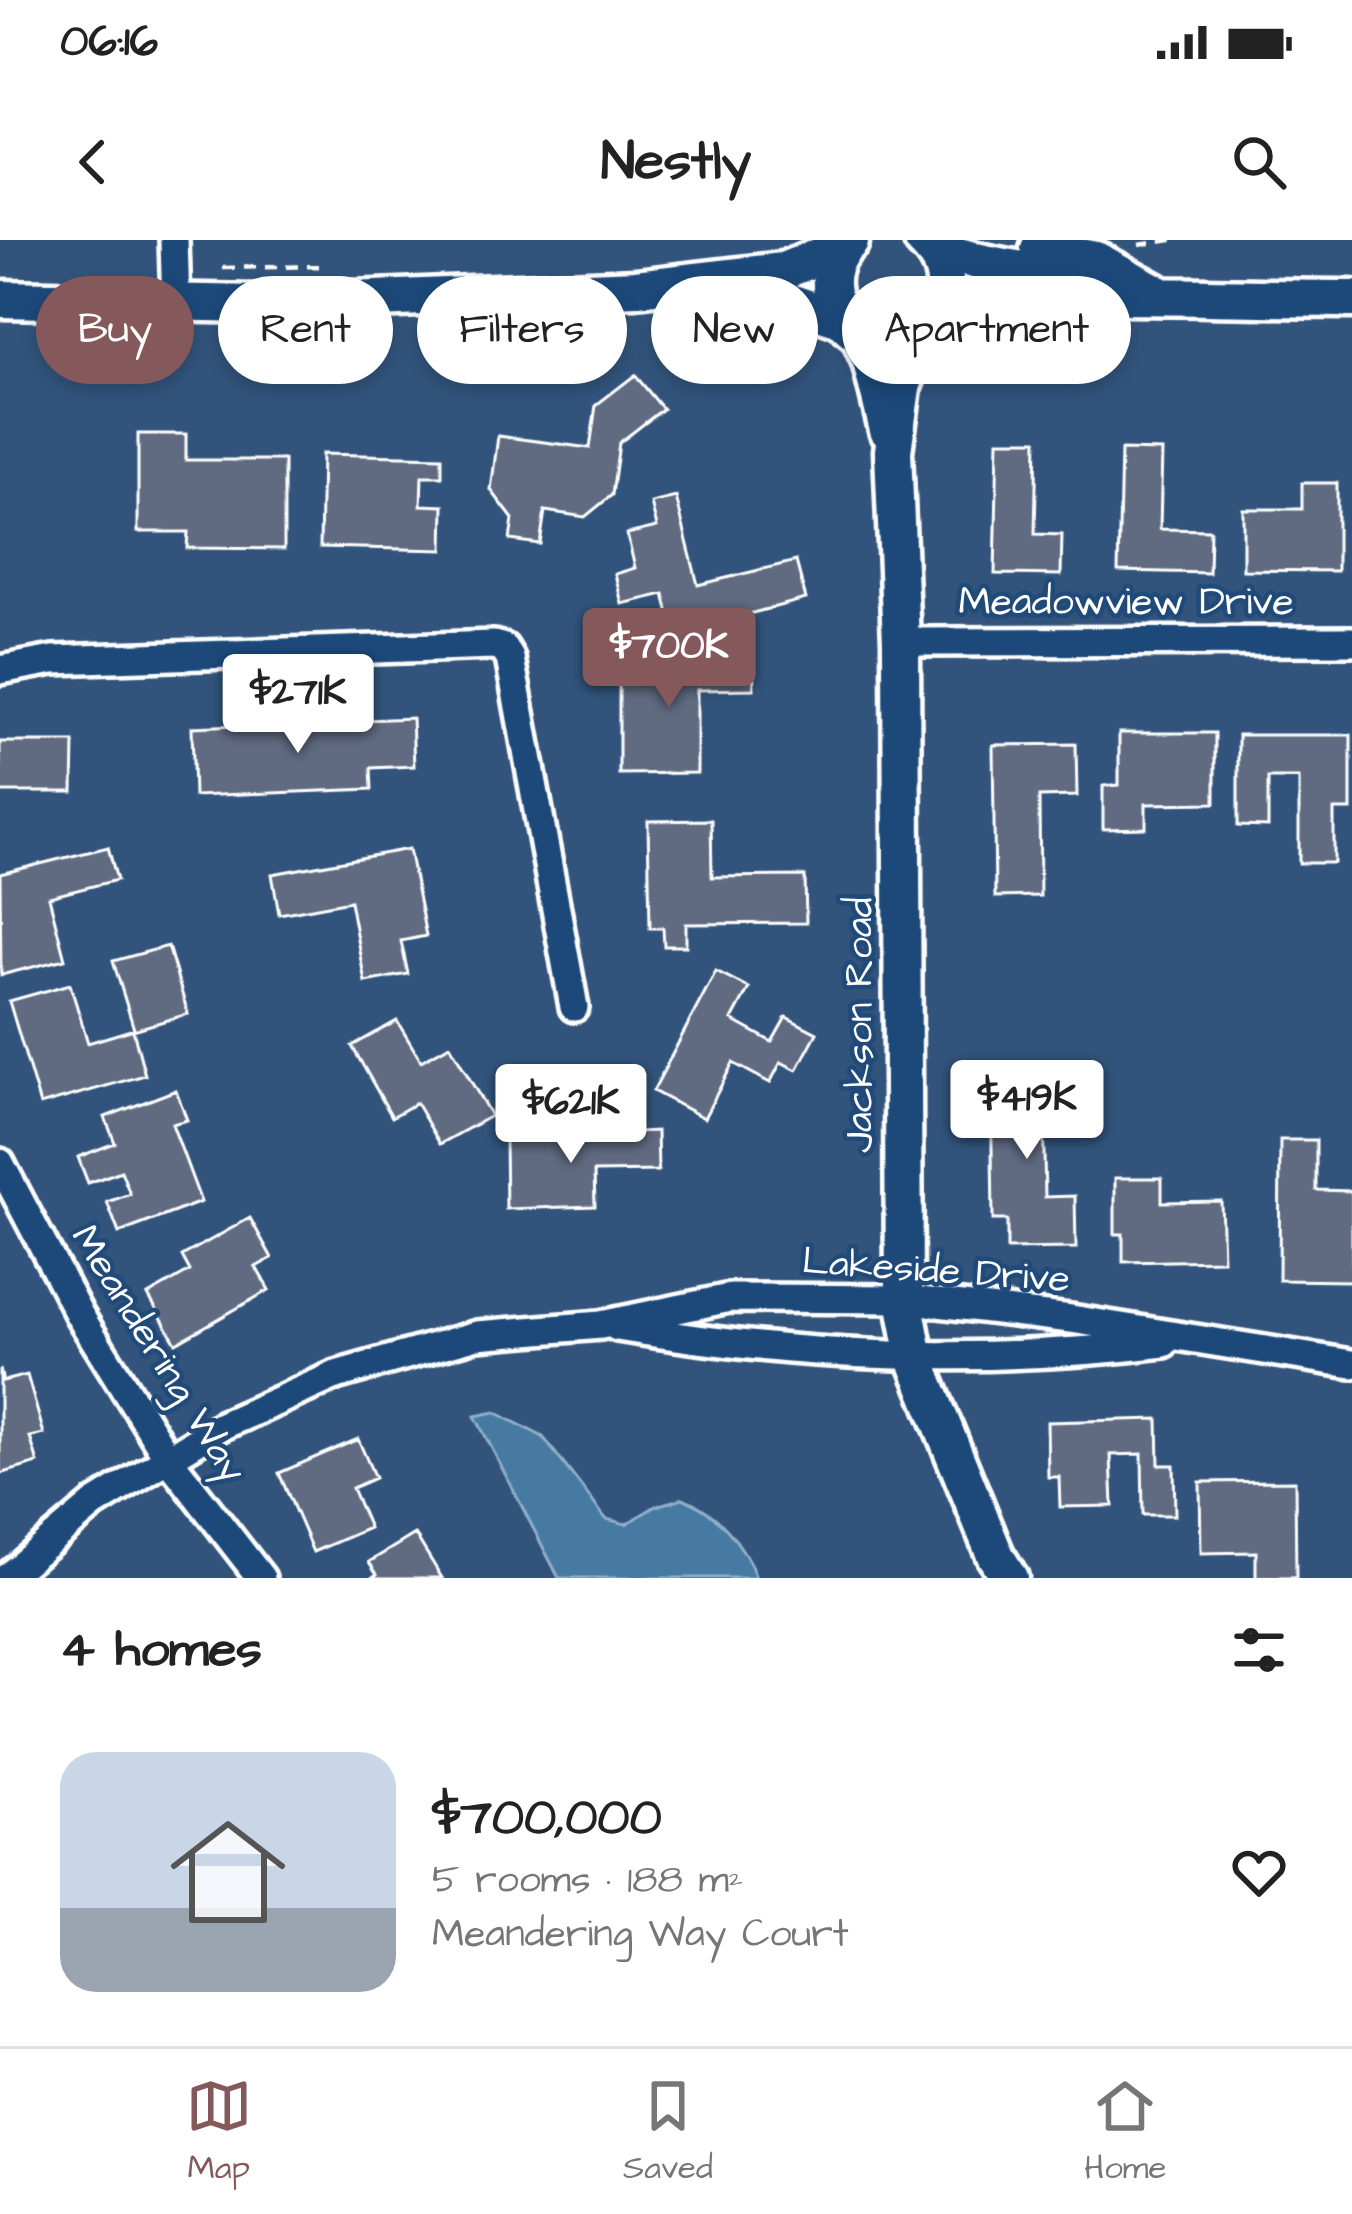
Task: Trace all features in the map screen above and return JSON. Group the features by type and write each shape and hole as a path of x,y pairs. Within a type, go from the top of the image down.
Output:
{"main road":[{"path":"971,240 1096,260 1158,294"},
{"path":"925,242 997,268 1091,277 1158,294"},
{"name":"Jackson Road","path":"925,242 943,276"},
{"path":"194,303 636,288 783,271 848,244"},
{"name":"Jackson Road","path":"842,314 833,303 830,284 834,264 848,244"},
{"path":"636,288 784,300 842,323"},
{"path":"1131,294 1352,299"},
{"path":"895,508 915,458 932,364 956,328 981,319 1082,315 1158,294"},
{"path":"0,298 36,299"},
{"name":"Jackson Road","path":"876,384 893,452"},
{"name":"Jackson Road","path":"903,384 893,452 901,642 904,1299 915,1358 995,1555 1009,1578"}],"street":[{"path":"174,240 175,276"},
{"name":"Meadowview Drive","path":"901,642 1352,641"},
{"path":"0,670 53,660 471,645 504,648 510,658 574,1007"},
{"name":"Meandering Way","path":"0,1163 80,1316 168,1458 262,1578"},
{"name":"Lakeside Drive","path":"6,1578 94,1504 221,1426 337,1375 476,1335 601,1325 730,1298 904,1299 1352,1364"},
{"name":"Lakeside Drive","path":"601,1325 732,1347 915,1358 1079,1353 1196,1339"}],"path":[{"path":"1124,242 1172,240"}],"water":[{"path":"495,1412 543,1437 606,1519 626,1524 656,1506 683,1498 728,1530 756,1578 559,1578 475,1416"}],"building":[{"path":"635,375 663,409 619,443 612,495 585,517 545,511 540,544 510,540 513,519 491,490 498,436 590,448 596,405"},
{"path":"138,434 186,434 186,460 284,460 284,549 187,548 188,532 138,532"},
{"path":"998,440 1037,440 1035,534 1062,535 1061,575 995,574"},
{"path":"1121,450 1162,451 1160,529 1210,530 1209,573 1118,571"},
{"path":"322,454 442,457 442,476 422,476 421,505 444,506 443,550 320,547"},
{"path":"1302,483 1337,483 1337,571 1243,570 1243,509 1302,509"},
{"path":"676,497 698,585 796,561 806,599 695,628 691,614 670,618 664,594 622,604 615,574 635,568 627,534 657,527 651,503"},
{"path":"753,660 754,689 697,690 697,773 619,774 619,661"},
{"path":"412,718 414,766 371,768 372,789 194,796 192,727"},
{"path":"1119,733 1215,733 1215,803 1146,804 1146,828 1103,829 1103,786 1119,785"},
{"path":"1238,735 1351,735 1351,810 1334,810 1334,863 1299,863 1299,778 1268,778 1268,827 1238,826"},
{"path":"0,742 74,742 73,792 0,792"},
{"path":"1076,744 1077,796 1039,797 1040,896 995,897 993,745"},
{"path":"711,820 712,877 805,876 806,923 686,924 686,946 664,946 663,928 650,928 648,821"},
{"path":"108,847 117,880 49,897 65,959 1,975 0,874"},
{"path":"409,849 426,936 401,941 408,974 365,982 350,901 279,914 272,874"},
{"path":"168,946 188,1014 133,1030 145,1075 40,1105 9,1001 70,984 88,1043 134,1029 113,961"},
{"path":"716,971 749,988 732,1020 772,1042 786,1017 817,1033 797,1070 781,1062 770,1083 733,1063 704,1118 653,1091"},
{"path":"397,1021 421,1061 450,1045 491,1116 440,1144 416,1103 392,1117 352,1046"},
{"path":"1064,1073 1064,1111 1043,1111 1045,1197 1075,1196 1076,1248 1007,1249 1007,1220 993,1220 991,1074"},
{"path":"176,1090 187,1120 172,1124 201,1202 119,1233 107,1202 130,1194 121,1171 88,1183 78,1157 115,1143 105,1117"},
{"path":"657,1131 658,1171 594,1172 595,1206 506,1209 505,1138"},
{"path":"1280,1140 1316,1140 1316,1190 1352,1191 1352,1281 1279,1280"},
{"path":"1115,1178 1162,1178 1162,1202 1221,1201 1223,1260 1123,1262 1123,1234 1115,1234"},
{"path":"250,1218 272,1258 256,1267 269,1290 176,1343 148,1295 190,1271 182,1256"},
{"path":"0,1369 3,1381 27,1375 44,1434 30,1437 38,1463 0,1474"},
{"path":"1158,1419 1159,1465 1174,1465 1175,1515 1143,1515 1142,1454 1111,1455 1113,1506 1060,1507 1059,1477 1048,1477 1047,1422"},
{"path":"358,1439 375,1478 352,1488 369,1528 313,1552 279,1473"},
{"path":"1295,1481 1296,1578 1256,1578 1256,1552 1201,1553 1200,1482"},
{"path":"415,1534 442,1578 371,1578 377,1574 369,1562"}]}
